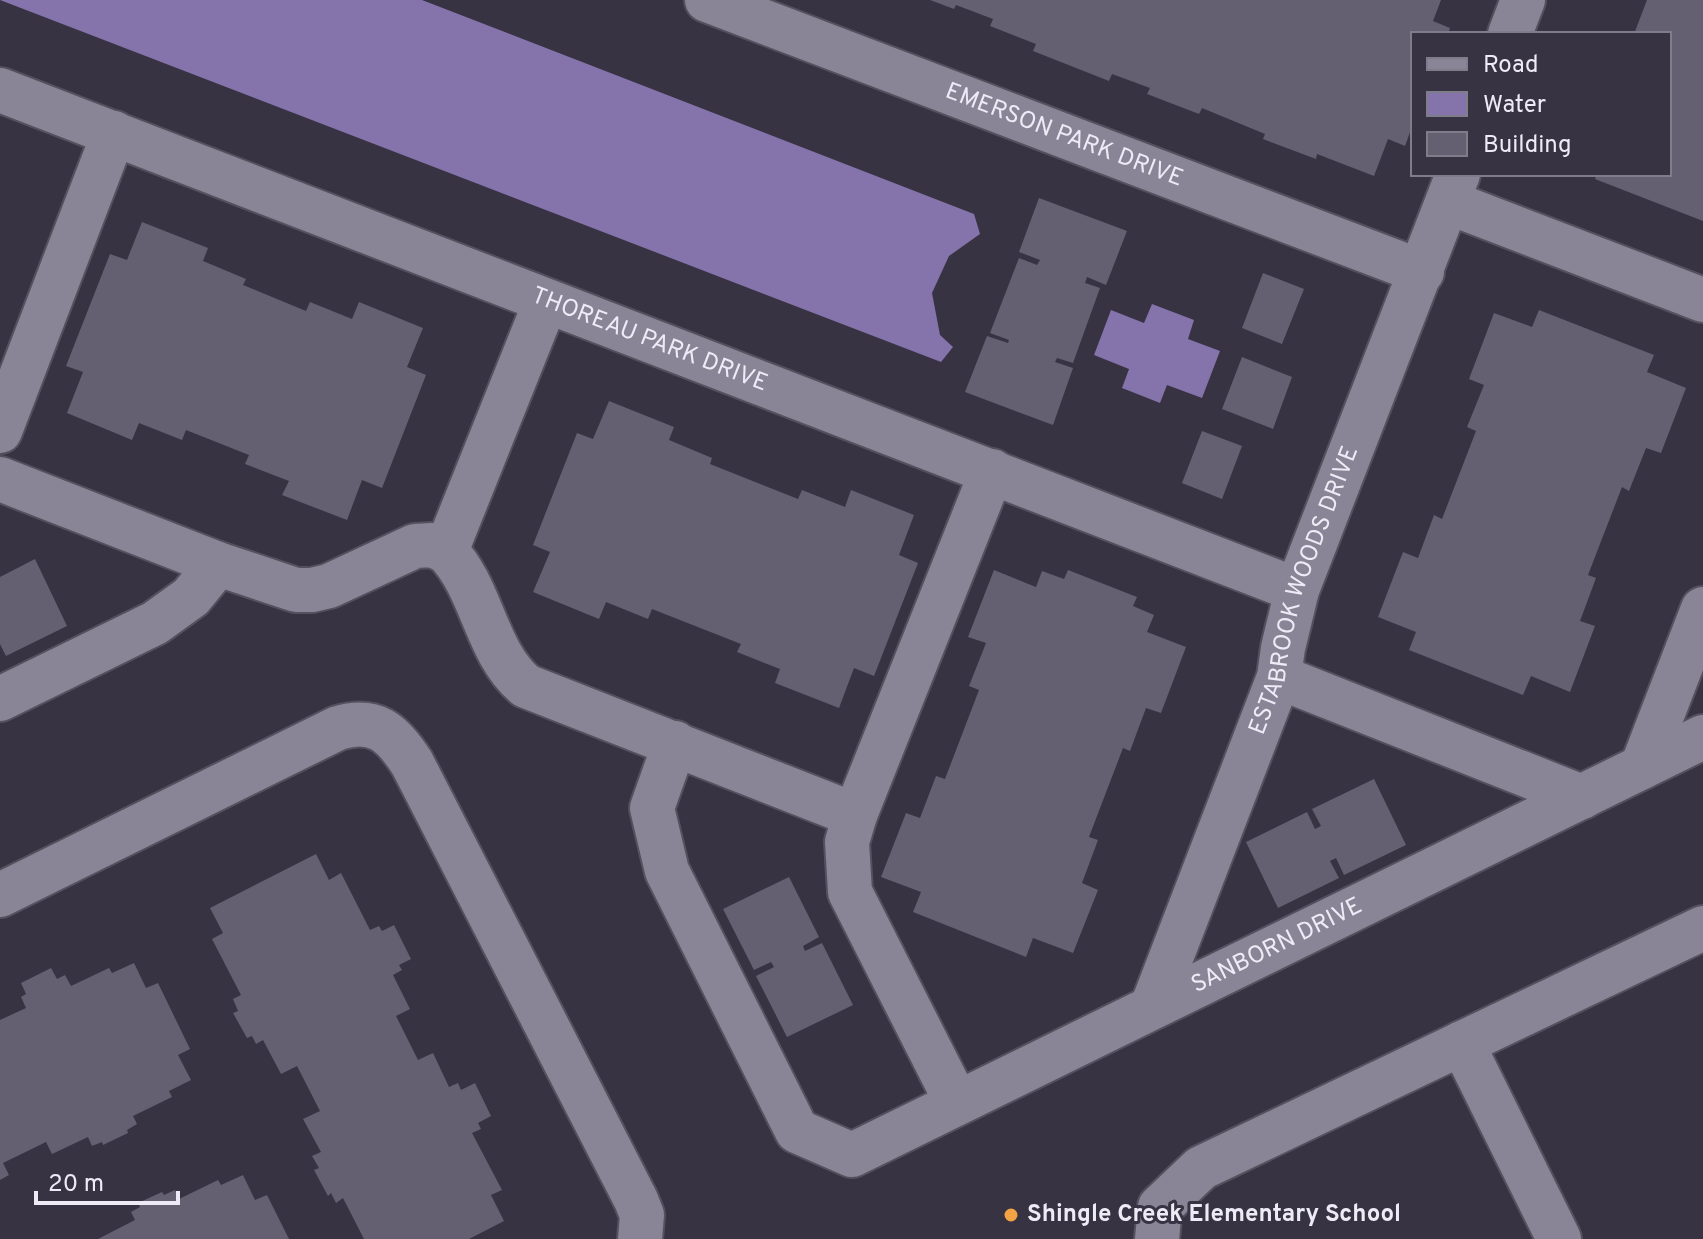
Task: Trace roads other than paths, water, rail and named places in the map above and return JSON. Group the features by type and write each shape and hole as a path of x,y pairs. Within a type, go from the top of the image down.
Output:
{"lane":[{"name":"EMERSON PARK DRIVE","path":"707,0 1422,272"},
{"path":"1511,32 1523,0"},
{"name":"THOREAU PARK DRIVE","path":"0,90 1297,590"},
{"path":"0,431 114,133"},
{"name":"ESTABROOK WOODS DRIVE","path":"1152,1007 1279,677 1297,590 1453,188"},
{"path":"1453,188 1703,300"},
{"path":"446,551 546,301"},
{"path":"957,1103 850,892 847,842 992,471"},
{"path":"0,479 282,587 312,590 329,586 404,549 432,545 446,551 466,577 504,663 526,686 855,815"},
{"path":"0,699 155,623 191,597 218,564"},
{"path":"1642,767 1703,609"},
{"path":"1279,677 1582,797"},
{"path":"0,895 338,728 354,723 371,724 387,732 412,763 636,1200 642,1215 640,1239"},
{"name":"SANBORN DRIVE","path":"675,743 652,808 667,871 797,1131 852,1155 1703,737"},
{"path":"1157,1239 1160,1207 1201,1168 1703,928"},
{"path":"1462,1043 1559,1239"}],"water":[{"path":"0,0 422,0 974,214 980,234 949,256 932,293 940,335 953,347 941,362"},
{"path":"1152,304 1194,320 1188,339 1220,351 1202,398 1167,385 1160,403 1122,388 1129,369 1094,355 1111,310 1144,323"}],"place":[{"name":"Shingle Creek Elementary School","path":"1011,1215"}]}
